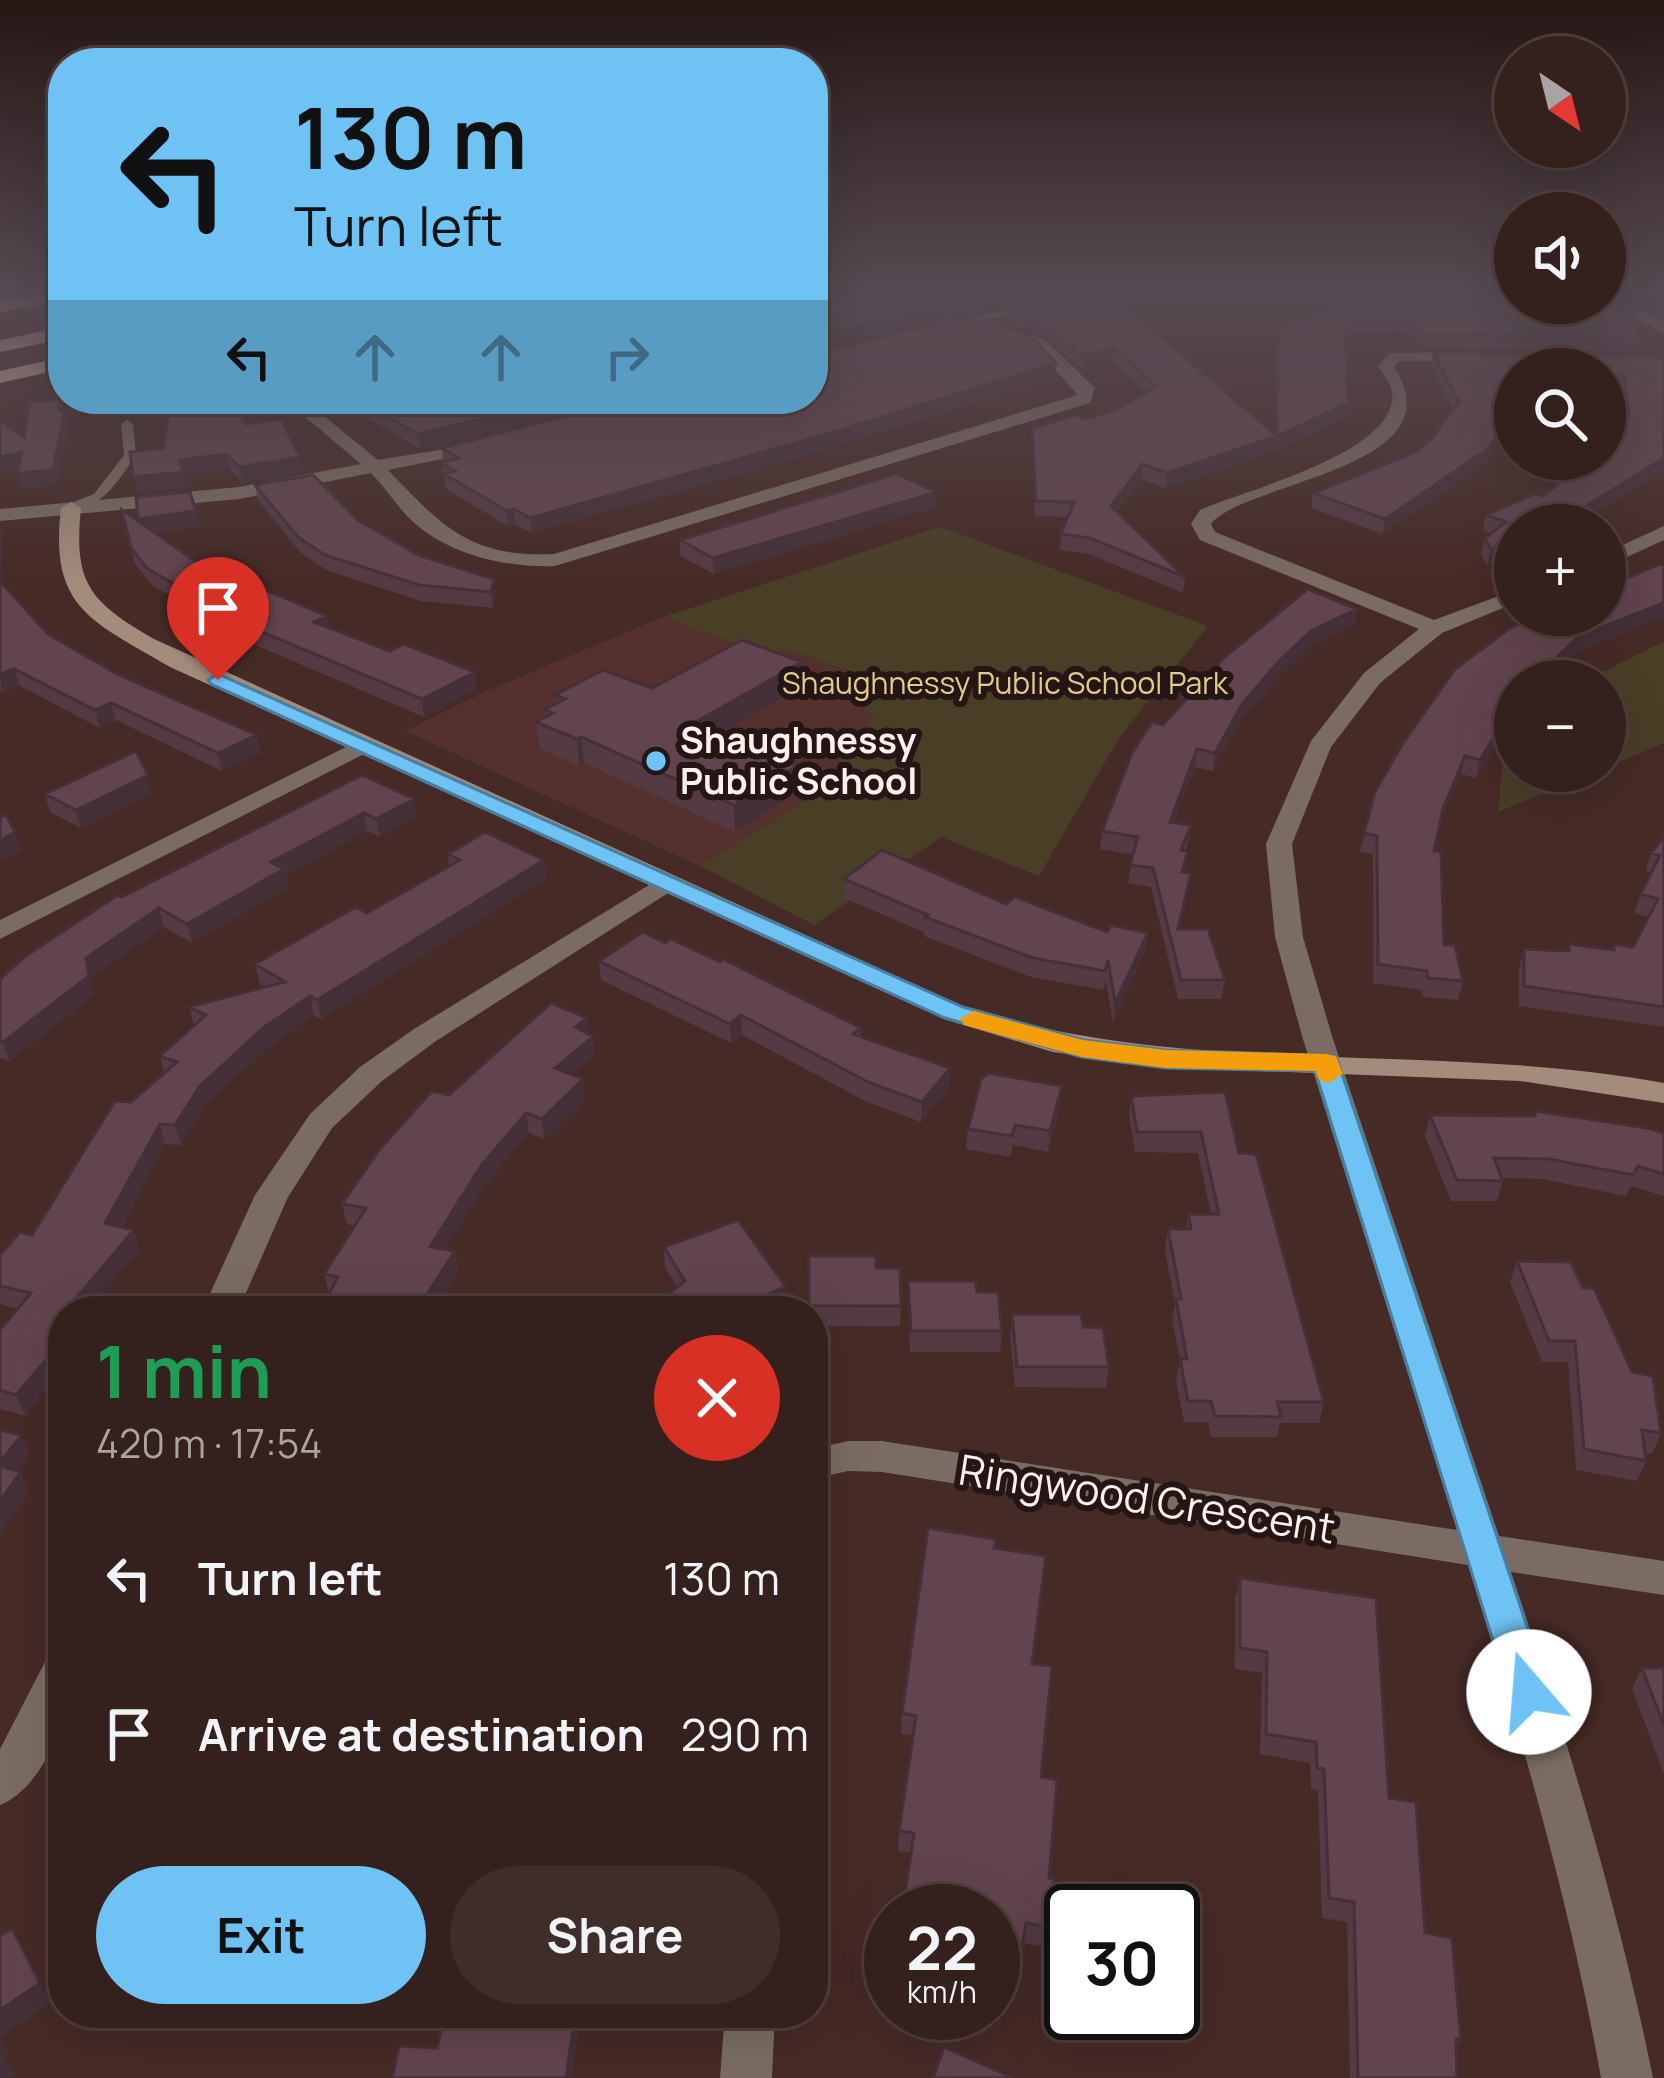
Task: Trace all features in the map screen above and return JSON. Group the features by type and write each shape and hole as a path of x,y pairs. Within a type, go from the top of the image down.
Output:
{"street":[{"path":"310,414 378,469 419,517 462,541 511,560 533,563 1084,399 1087,390"},
{"path":"1399,390 1397,418 1366,451 1222,507 1207,514 1201,524 1207,536 1434,628"},
{"path":"0,515 239,493 378,469 500,441"},
{"path":"71,508 68,568 83,596 115,624 178,662 936,1005 1082,1049 1166,1059 1502,1067 1664,1093"},
{"path":"1626,551 1664,532"},
{"path":"1494,604 1434,628 1372,678 1318,746 1279,844 1289,937 1557,1778 1606,1966 1627,2078"},
{"path":"0,931 362,746"},
{"path":"227,1296 272,1195 321,1121 354,1089 425,1035 668,882"},
{"name":"Ringwood Crescent","path":"828,1459 849,1453 876,1454 952,1470 1664,1578"},
{"path":"0,1784 26,1751 48,1702"},
{"path":"746,2078 749,2028"}],"lane":[{"path":"71,508 99,497 130,454 127,424"}],"shaded area":[{"name":"Shaughnessy Public School","path":"663,617 767,656 784,649 880,682 849,697 874,714 819,792 700,866 405,731 491,689"}],"green space":[{"name":"Shaughnessy Public School Park","path":"940,527 1208,626 1119,738 1039,876 941,837 814,925 700,866 819,792 874,715 848,696 878,681 784,649 767,656 663,617"},
{"path":"1664,641 1664,743 1626,759 1626,660"},
{"path":"1500,792 1546,792 1498,812"}],"building":[{"path":"828,390 969,390 530,518 514,509 507,511 444,474 455,471 441,463 459,458 442,448 574,414 828,414"},
{"path":"1151,390 1223,390 1277,436 1167,473 1142,464 1111,506 1185,577 1090,538 1061,534 1074,502 1036,501 1032,429 1075,415 1085,419 1115,410"},
{"path":"1277,390 1348,390 1348,403 1277,436"},
{"path":"1453,390 1494,390 1494,440 1489,448 1385,519 1313,493 1416,452 1459,401"},
{"path":"1626,390 1664,390 1664,458 1589,504 1511,504 1534,494 1542,496 1564,480 1626,480"},
{"path":"48,400 48,414 64,414 53,470 18,473 22,452 0,457 0,421 24,438 30,402"},
{"path":"168,414 242,414 246,424 281,419 300,457 239,467 227,454 179,460 183,472 133,477 130,452 164,448"},
{"path":"383,414 501,414 418,434"},
{"path":"896,474 937,492 713,558 680,540"},
{"path":"313,475 358,520 418,555 494,579 491,592 419,585 325,555 298,537 255,485"},
{"path":"190,492 196,511 138,519 136,497"},
{"path":"122,510 228,584 239,580 266,590 327,616 314,622 390,651 404,644 475,672 422,699 219,614 224,612 148,569 131,548"},
{"path":"1494,531 1494,548 1491,549 1485,538"},
{"path":"1664,565 1664,603 1626,618 1626,579"},
{"path":"0,581 48,634 119,675 257,735 218,753 111,703 95,710 14,669 0,674"},
{"path":"1308,589 1357,609 1311,631 1279,661 1242,704 1215,753 1197,749 1170,822 1191,825 1181,850 1188,851 1182,872 1191,873 1178,929 1208,929 1225,980 1181,980 1153,868 1130,865 1138,837 1102,831 1132,753 1152,722 1163,725 1226,656"},
{"path":"1499,636 1579,636 1554,660 1494,660 1494,737 1480,760 1465,756 1443,809 1434,851 1441,851 1444,945 1455,945 1463,981 1428,978 1427,971 1378,964 1377,836 1364,833 1375,792 1455,669"},
{"path":"742,640 802,662 692,724 797,766 734,805 536,722 553,713 544,710 565,699 555,695 603,670 652,688"},
{"path":"136,751 148,775 76,810 45,794"},
{"path":"362,775 414,799 376,819 364,813 271,862 284,869 187,924 159,908 86,958 89,976 0,1040 0,979 26,956 118,895"},
{"path":"6,815 15,832 0,841 0,817"},
{"path":"485,832 544,860 317,1000 310,996 263,1028 200,1086 175,1125 160,1124 105,1223 134,1230 78,1296 48,1296 48,1358 16,1395 0,1390 0,1330 31,1293 0,1286 0,1255 20,1232 32,1235 115,1101 131,1102 177,1062 160,1056 206,1015 189,1007 285,982 255,964 356,907 367,913 460,860 448,854"},
{"path":"1664,837 1664,1007 1524,986 1524,949 1569,951 1569,944 1614,950 1614,944 1633,947 1658,899 1641,894 1660,855 1651,853"},
{"path":"882,850 1006,904 1015,897 1107,932 1111,925 1148,933 1115,1003 1108,960 1105,971 1033,958 925,917 928,915 844,879"},
{"path":"643,932 665,943 671,939 720,962 723,959 861,1028 853,1034 950,1068 922,1102 868,1082 741,1015 730,1024 599,961"},
{"path":"551,1003 587,1018 576,1027 593,1037 555,1068 583,1079 542,1119 526,1113 481,1166 430,1247 455,1251 426,1296 328,1296 338,1277 324,1274 366,1208 342,1204 379,1150 432,1091 449,1095"},
{"path":"988,1073 1062,1086 1050,1131 1015,1125 1012,1136 968,1129 981,1079"},
{"path":"1225,1092 1239,1153 1256,1154 1324,1402 1277,1402 1281,1417 1215,1416 1211,1401 1188,1401 1180,1359 1187,1359 1176,1299 1181,1299 1168,1229 1191,1229 1188,1214 1219,1214 1201,1132 1137,1132 1131,1096"},
{"path":"1535,1111 1664,1133 1664,1174 1638,1166 1633,1175 1549,1159 1494,1158 1503,1181 1457,1180 1430,1115 1535,1116"},
{"path":"738,1220 786,1287 763,1296 666,1296 685,1281 664,1247"},
{"path":"809,1256 876,1256 876,1268 900,1268 901,1306 828,1306 828,1296 809,1296"},
{"path":"1517,1261 1571,1262 1583,1288 1594,1288 1632,1372 1653,1376 1661,1433 1642,1430 1646,1461 1584,1449 1575,1341 1549,1341"},
{"path":"908,1281 976,1281 977,1292 998,1292 1002,1331 911,1331"},
{"path":"1012,1314 1081,1314 1083,1327 1103,1328 1109,1367 1017,1367"},
{"path":"0,1430 22,1435 0,1462"},
{"path":"0,1466 21,1472 0,1501"},
{"path":"928,1528 996,1539 994,1548 1046,1556 1032,1664 1052,1666 1041,1777 1057,1780 1049,1878 1054,1879 1054,1884 1044,1884 1044,1926 1026,1923 1020,1958 1020,1884 906,1884 914,1833 899,1831 916,1716 902,1713"},
{"path":"1240,1578 1376,1598 1389,1798 1416,1802 1425,1933 1452,1938 1461,2039 1456,2039 1457,2078 1358,2078 1354,1902 1329,1898 1324,1769 1317,1768 1316,1742 1266,1734 1267,1652 1240,1648"},
{"path":"1642,1668 1664,1668 1664,1726"},
{"path":"12,1928 40,1983 0,2010 0,1936"},
{"path":"442,2028 573,2028 566,2078 392,2078 399,2046 437,2048"},
{"path":"944,2047 1013,2078 933,2078"}],"slow traffic":[{"path":"974,1019 1082,1049 1166,1059 1326,1062 1329,1074"}],"place":[{"name":"Shaughnessy Public School","path":"656,761"}],"route":[{"path":"218,680 994,1026 1082,1049 1166,1059 1326,1062 1529,1692"}]}
